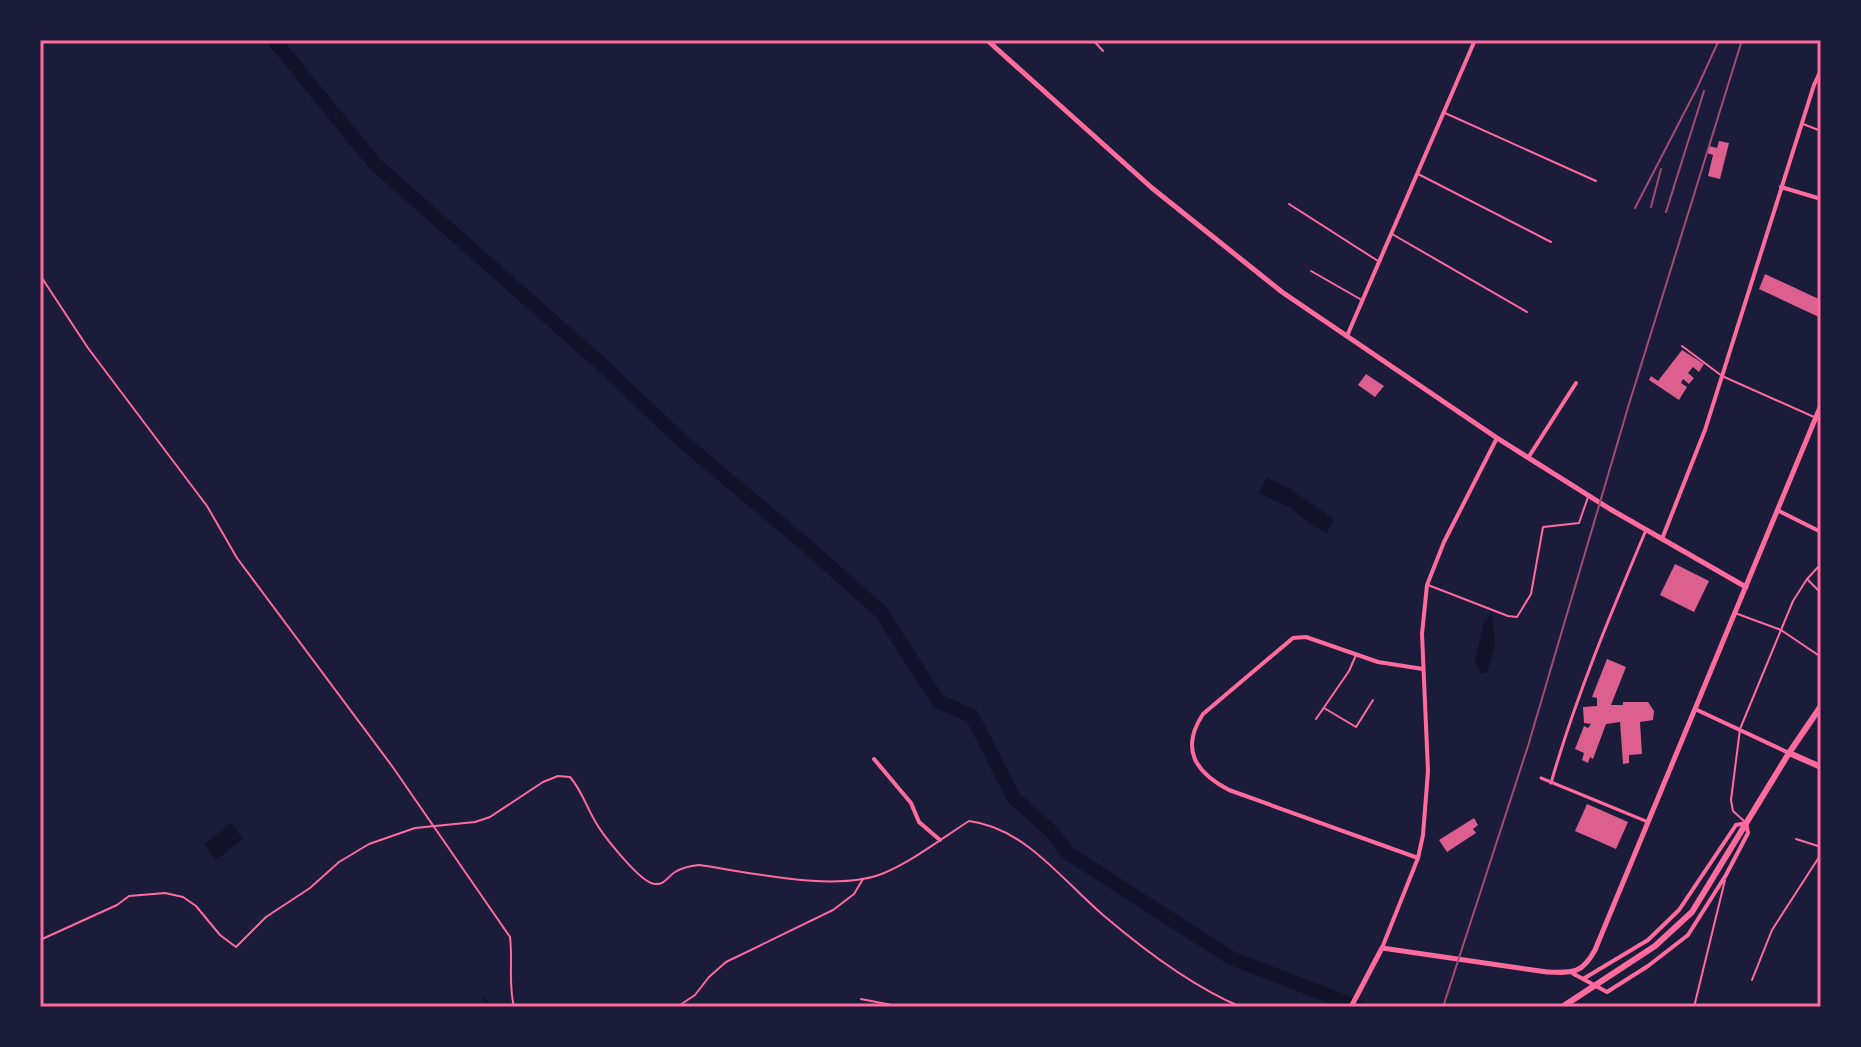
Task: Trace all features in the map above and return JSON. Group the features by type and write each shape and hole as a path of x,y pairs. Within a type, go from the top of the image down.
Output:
{"main road":[{"path":"1562,1007 1655,946 1692,912 1821,706"},
{"path":"1789,753 1821,767"}],"street":[{"path":"987,40 1152,188 1282,292 1528,458 1746,587"},
{"path":"1347,336 1475,40"},
{"path":"1662,539 1705,430 1821,70"},
{"path":"1781,187 1821,199"},
{"path":"1528,458 1576,383"},
{"path":"1572,973 1587,965 1595,950 1821,405"},
{"path":"1351,1007 1382,948 1418,858 1428,771 1422,634 1427,585 1444,542 1497,438"},
{"path":"1777,510 1821,532"},
{"path":"1551,783 1593,656 1646,530"},
{"path":"1418,858 1229,790 1207,778 1195,761 1191,745 1194,728 1203,714 1293,638 1306,637 1378,662 1423,669"},
{"path":"1695,709 1789,753"},
{"path":"874,759 911,803 919,822 940,840"},
{"path":"1541,778 1648,822"},
{"path":"1382,948 1572,973 1583,979 1607,992 1688,935 1748,833 1746,823 1736,825 1679,910 1648,940 1583,979"}],"lane":[{"path":"1093,40 1103,51"},
{"path":"1444,112 1596,181"},
{"path":"1802,124 1821,131"},
{"path":"1417,174 1551,242"},
{"path":"1289,204 1379,262"},
{"path":"1391,233 1527,312"},
{"path":"1311,271 1361,300"},
{"path":"40,275 88,348 207,506 237,558 392,766 510,937 512,960 508,975 514,1007"},
{"path":"1682,346 1722,376 1816,418"},
{"path":"1427,585 1517,617 1531,594 1543,527 1579,523 1588,496"},
{"path":"1746,823 1733,811 1731,800 1740,729 1793,601 1821,564"},
{"path":"1807,579 1821,593"},
{"path":"1734,613 1781,630 1821,657"},
{"path":"1316,719 1357,654"},
{"path":"1323,708 1356,727 1373,700"},
{"path":"40,940 117,905 129,896 165,893 183,897 196,906 220,935 236,947 266,917 310,888 339,862 369,844 415,828 475,822 490,817 543,782 558,776 570,777 580,788 595,822 648,883 662,884 686,866 699,865 813,881 864,878 883,873 969,821 984,823 1028,845 1103,915 1156,958 1241,1007"},
{"path":"1796,839 1821,847"},
{"path":"1752,980 1772,930 1821,854"},
{"path":"1694,1007 1702,968 1715,931 1726,875"},
{"path":"677,1007 695,995 726,962 843,903 854,894 864,878"},
{"path":"861,999 902,1007"}],"shaded area":[{"path":"1267,478 1288,488 1334,519 1327,533 1292,509 1259,493"},
{"path":"1492,614 1495,646 1487,672 1481,674 1475,662 1484,621"},
{"path":"231,823 243,839 216,860 204,844"}],"building":[{"path":"1719,141 1729,143 1720,179 1708,176 1713,155 1707,153 1709,146 1717,148"},
{"path":"1765,274 1821,300 1821,318 1759,289"},
{"path":"1682,350 1704,364 1699,372 1693,367 1688,373 1694,378 1689,384 1683,379 1681,383 1687,387 1679,400 1649,380 1651,376 1658,381"},
{"path":"1366,374 1384,386 1375,397 1358,385"},
{"path":"1675,564 1709,581 1694,612 1660,595"},
{"path":"1607,659 1626,667 1611,705 1648,702 1654,711 1653,720 1640,722 1642,754 1629,755 1629,763 1623,764 1620,722 1606,724 1593,759 1590,757 1588,763 1582,760 1584,753 1575,749 1584,726 1588,728 1591,724 1584,723 1583,707 1597,706 1597,698 1592,697"},
{"path":"1587,804 1628,822 1616,849 1575,831"},
{"path":"1474,818 1478,825 1473,829 1476,833 1447,852 1439,840"}],"waterway":[{"path":"274,40 375,164 599,362 681,440 881,612 938,701 972,716 1014,798 1052,832 1068,853 1231,958 1358,1007"},
{"path":"483,997 490,1007"}],"railway":[{"path":"1635,208 1719,40"},
{"path":"1443,1007 1528,746 1629,404 1742,40"},
{"path":"1666,212 1704,91"},
{"path":"1651,207 1661,169"}]}
